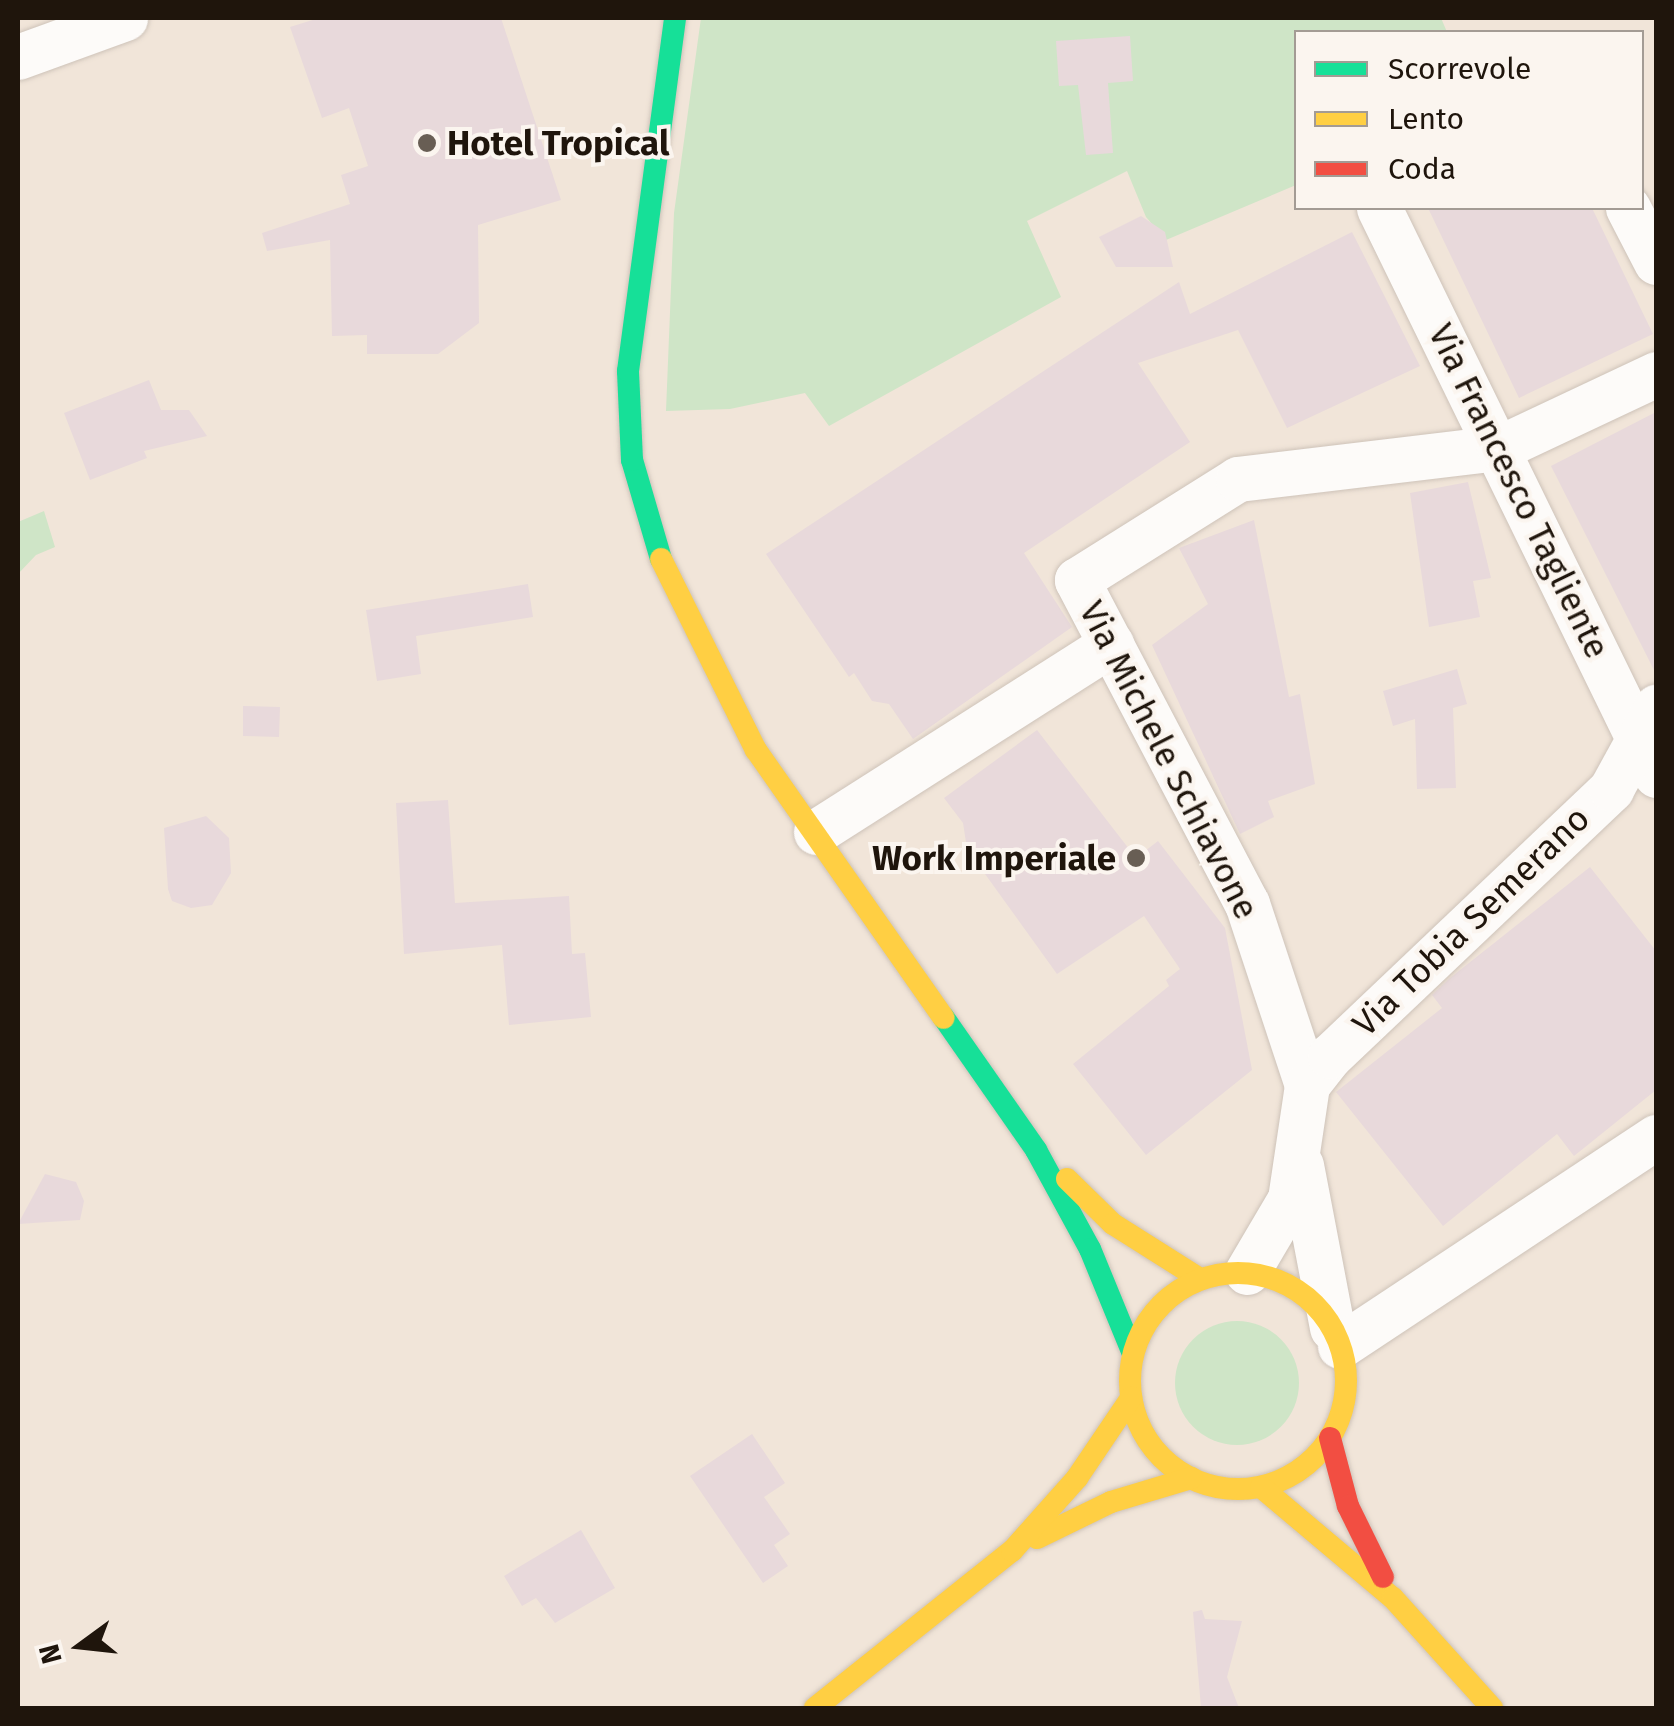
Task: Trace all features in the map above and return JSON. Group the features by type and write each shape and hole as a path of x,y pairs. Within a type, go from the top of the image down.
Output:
{"main road":[{"path":"676,18 628,371 632,460 660,558 756,750 1036,1150 1090,1249 1133,1354"},
{"path":"1036,1150 1113,1224 1200,1278"},
{"path":"1247,1272 1281,1281 1310,1300 1336,1337 1342,1408 1330,1438 1300,1468 1261,1486 1214,1486 1191,1478 1162,1459 1142,1432 1131,1398 1133,1354 1147,1322 1170,1296 1200,1278 1247,1272"},
{"path":"815,1708 1012,1551 1077,1478 1131,1398"},
{"path":"1330,1438 1348,1506 1393,1598"},
{"path":"1012,1551 1112,1502 1191,1478"},
{"path":"1261,1486 1393,1598 1492,1708"}],"street":[{"path":"18,57 124,18"},
{"name":"Via Francesco Tagliente","path":"1380,210 1499,448 1647,720 1656,775"},
{"path":"1629,210 1656,262"},
{"path":"1499,448 1656,374"},
{"name":"Via Michele Schiavone","path":"1307,1085 1248,904 1077,580 1238,479 1499,448"},
{"path":"816,832 1110,644"},
{"name":"Via Tobia Semerano","path":"1247,1272 1290,1199 1295,1138 1307,1085 1330,1056 1611,789 1647,720"},
{"path":"1336,1337 1656,1137"},
{"name":"Via Tobia Semerano","path":"1295,1138 1336,1337"}],"green space":[{"path":"701,18 1441,18 1446,30 1294,30 1294,186 1166,240 1146,217 1127,171 1027,221 1061,297 829,426 805,393 730,409 666,411 674,213"},
{"path":"44,511 55,547 36,555 18,574 18,522"},
{"path":"1237,1321 1261,1326 1281,1339 1294,1359 1299,1383 1294,1407 1281,1427 1261,1440 1237,1445 1213,1440 1193,1427 1180,1407 1175,1383 1180,1359 1193,1339 1213,1326"}],"building":[{"path":"319,18 501,18 561,200 478,225 479,323 438,354 367,354 367,335 332,336 330,240 267,251 262,233 350,204 341,175 368,166 349,108 322,118 290,27"},
{"path":"1130,36 1133,81 1108,83 1113,153 1086,155 1078,85 1059,86 1056,41"},
{"path":"1429,210 1593,210 1653,334 1519,398"},
{"path":"1141,216 1165,232 1173,267 1116,267 1099,237"},
{"path":"1352,232 1420,366 1287,428 1238,330 1138,363 1190,442 1024,553 1072,627 913,739 889,704 872,701 854,673 849,677 766,554 1179,282 1190,314"},
{"path":"149,380 161,410 189,410 207,436 144,451 147,458 90,480 64,413"},
{"path":"1656,412 1656,674 1551,466"},
{"path":"1468,482 1491,578 1473,581 1480,617 1429,627 1410,493"},
{"path":"1254,520 1289,697 1300,694 1315,784 1268,801 1274,817 1240,834 1152,645 1208,604 1179,548"},
{"path":"528,584 533,617 416,636 421,674 377,681 366,610"},
{"path":"1457,669 1467,704 1453,708 1456,788 1417,789 1415,719 1393,726 1383,691"},
{"path":"243,706 280,707 279,737 243,736"},
{"path":"1037,730 1136,858 1158,841 1225,928 1252,1070 1146,1155 1073,1064 1169,986 1166,980 1180,969 1144,916 1057,974 967,849 963,823 944,798"},
{"path":"448,800 455,903 569,896 572,954 585,953 591,1017 509,1025 502,945 404,954 396,803"},
{"path":"206,816 229,838 231,873 212,905 191,908 172,901 164,828"},
{"path":"1590,867 1656,951 1656,1090 1574,1156 1557,1134 1443,1226 1336,1092 1442,1008 1432,995 1450,978"},
{"path":"45,1174 76,1182 84,1201 80,1220 18,1224"},
{"path":"752,1434 785,1483 764,1497 790,1534 774,1545 788,1566 763,1583 690,1476"},
{"path":"581,1530 615,1588 555,1623 536,1598 522,1606 504,1576"},
{"path":"1202,1610 1205,1619 1242,1621 1227,1677 1239,1708 1201,1708 1193,1612"}],"traffic: fast":[{"path":"661,559 632,460 628,371 675,18"},
{"path":"944,1018 1036,1150 1090,1249 1133,1354"}],"traffic: slow":[{"path":"661,559 756,750 944,1018"},
{"path":"1067,1179 1113,1224 1200,1279"},
{"path":"1238,1273 1279,1282 1314,1305 1337,1340 1346,1381 1337,1422 1314,1457 1279,1480 1238,1489 1197,1480 1162,1457 1139,1422 1130,1381 1139,1340 1162,1305 1197,1282 1238,1273"},
{"path":"815,1708 1012,1551 1077,1478 1131,1398"},
{"path":"1037,1538 1111,1502 1191,1478"},
{"path":"1261,1487 1393,1598 1492,1708"}],"traffic: jam":[{"path":"1330,1438 1348,1506 1383,1577"}],"place":[{"name":"Hotel Tropical","path":"427,143"},
{"name":"Work Imperiale","path":"1136,858"}]}
